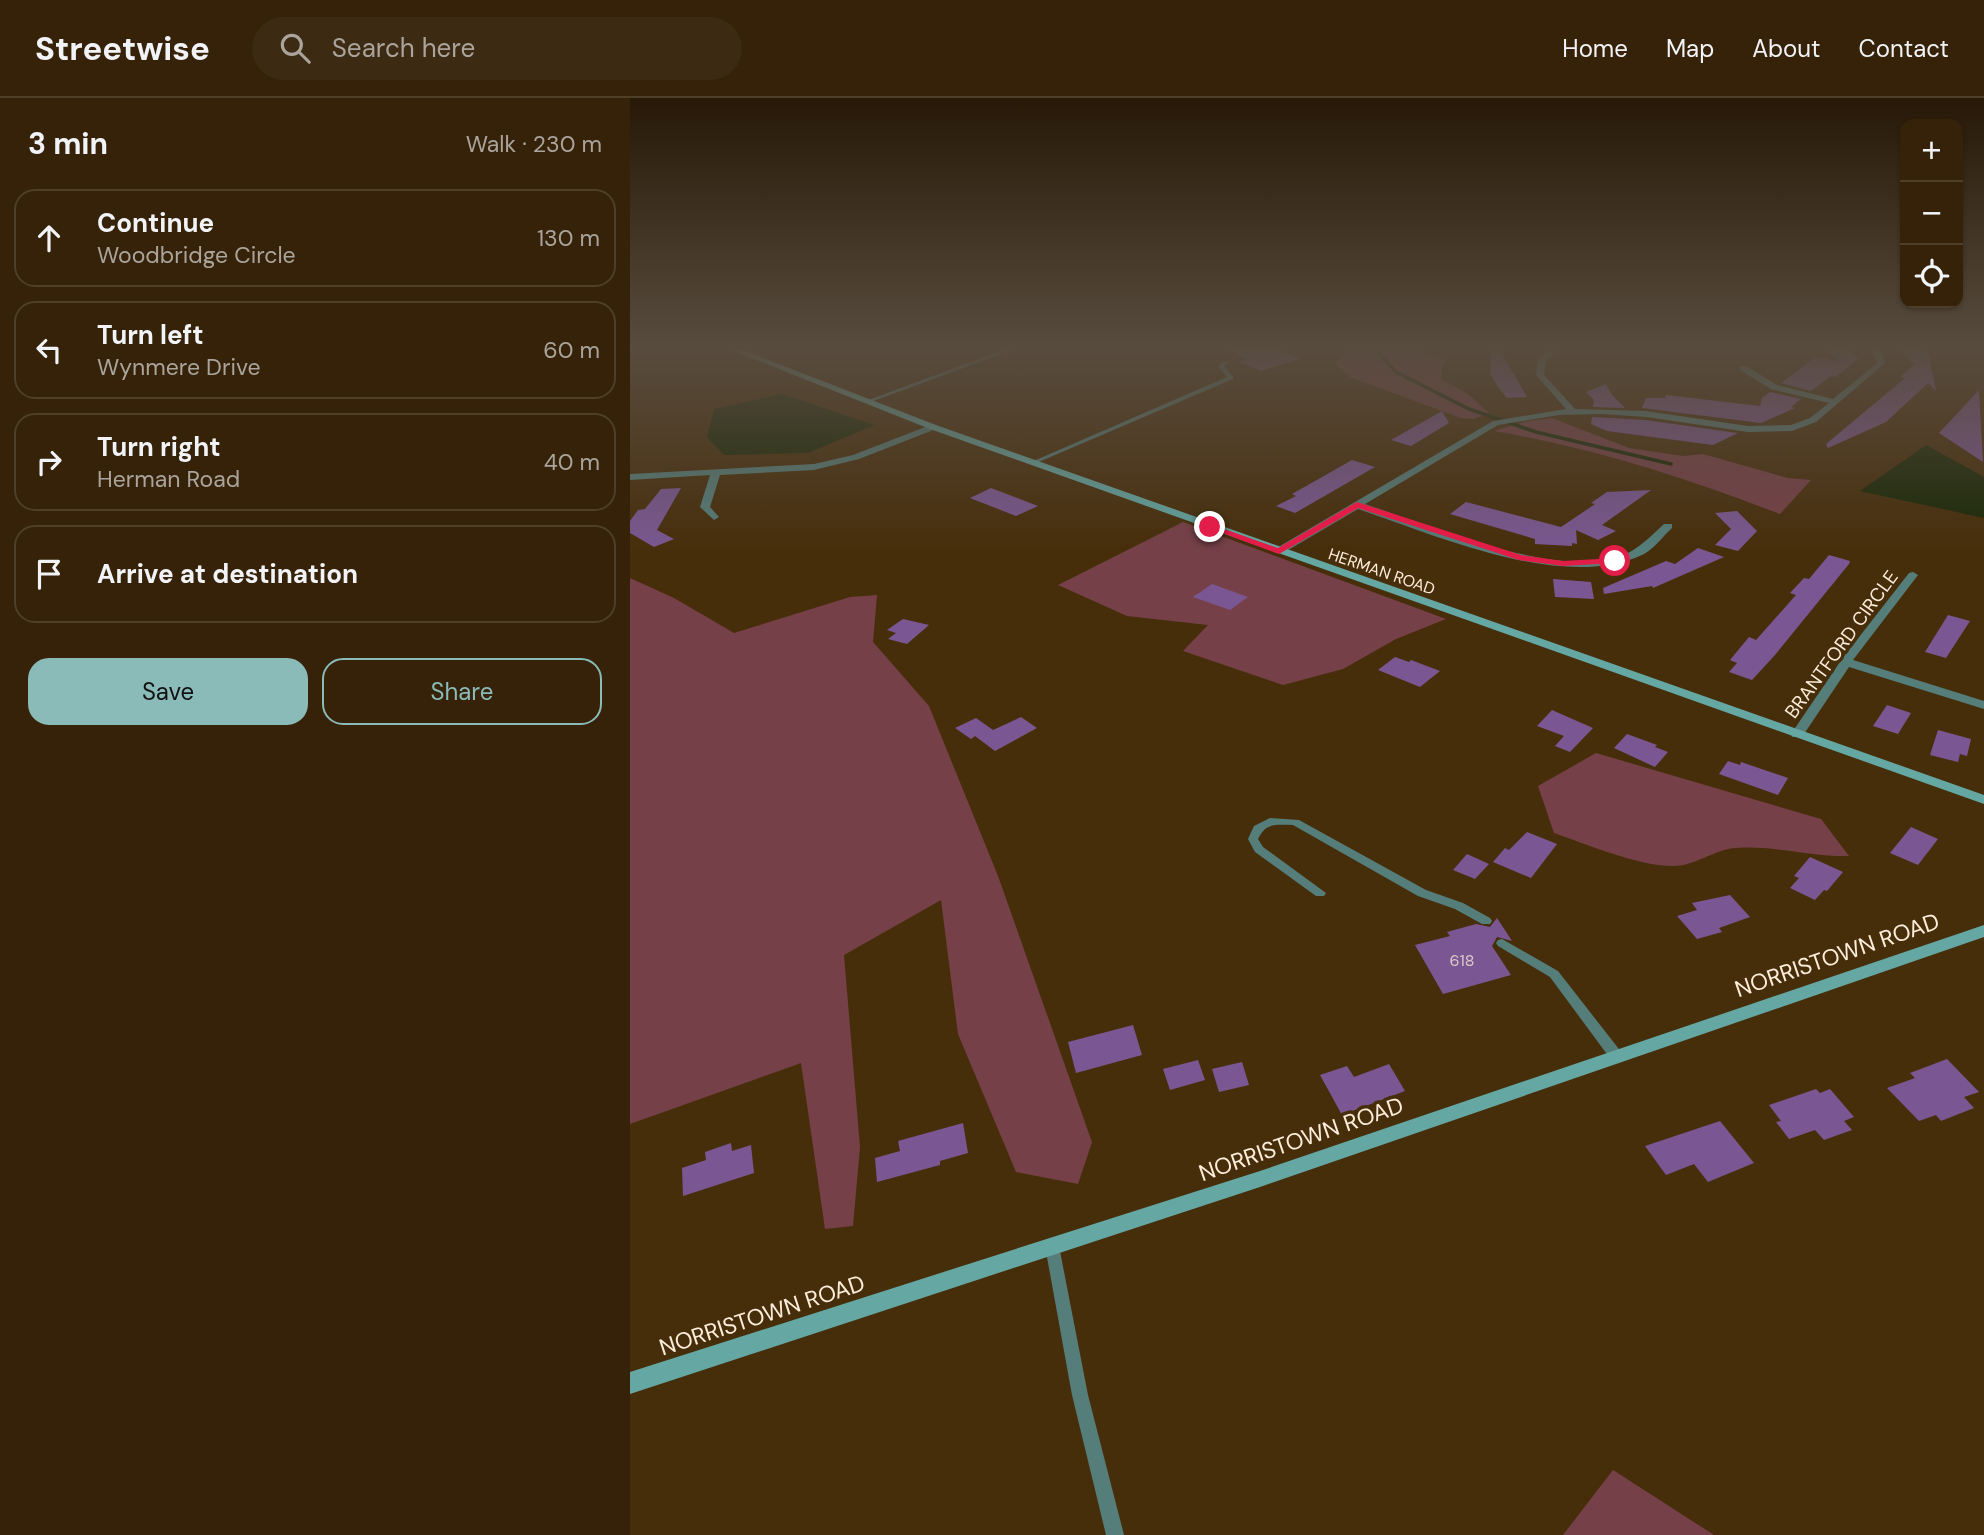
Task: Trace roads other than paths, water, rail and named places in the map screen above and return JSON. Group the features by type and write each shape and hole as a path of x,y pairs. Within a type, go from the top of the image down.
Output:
{"street":[{"name":"HERMAN ROAD","path":"904,416 1984,800"},
{"path":"1279,551 1482,429 1504,421 1538,416"},
{"path":"1660,416 1758,430 1792,428 1816,416"},
{"path":"630,477 806,468 834,463 933,427"},
{"path":"714,517 708,513 705,506 716,472"},
{"path":"1357,505 1519,557 1563,564 1598,564 1628,557 1641,551 1668,526"},
{"name":"BRANTFORD CIRCLE","path":"1797,734 1846,662 1913,575"},
{"path":"1846,662 1984,705"},
{"name":"NORRISTOWN ROAD","path":"630,1383 1261,1179 1984,931"}],"lane":[{"path":"1032,463 1142,416"},
{"path":"1320,893 1259,849 1253,839 1258,828 1270,821 1295,822 1422,893 1459,906 1486,921"},
{"path":"1502,943 1555,974 1617,1057"},
{"path":"1052,1247 1080,1395 1115,1535"}],"waterway":[{"path":"1490,416 1536,432 1671,464"}]}
